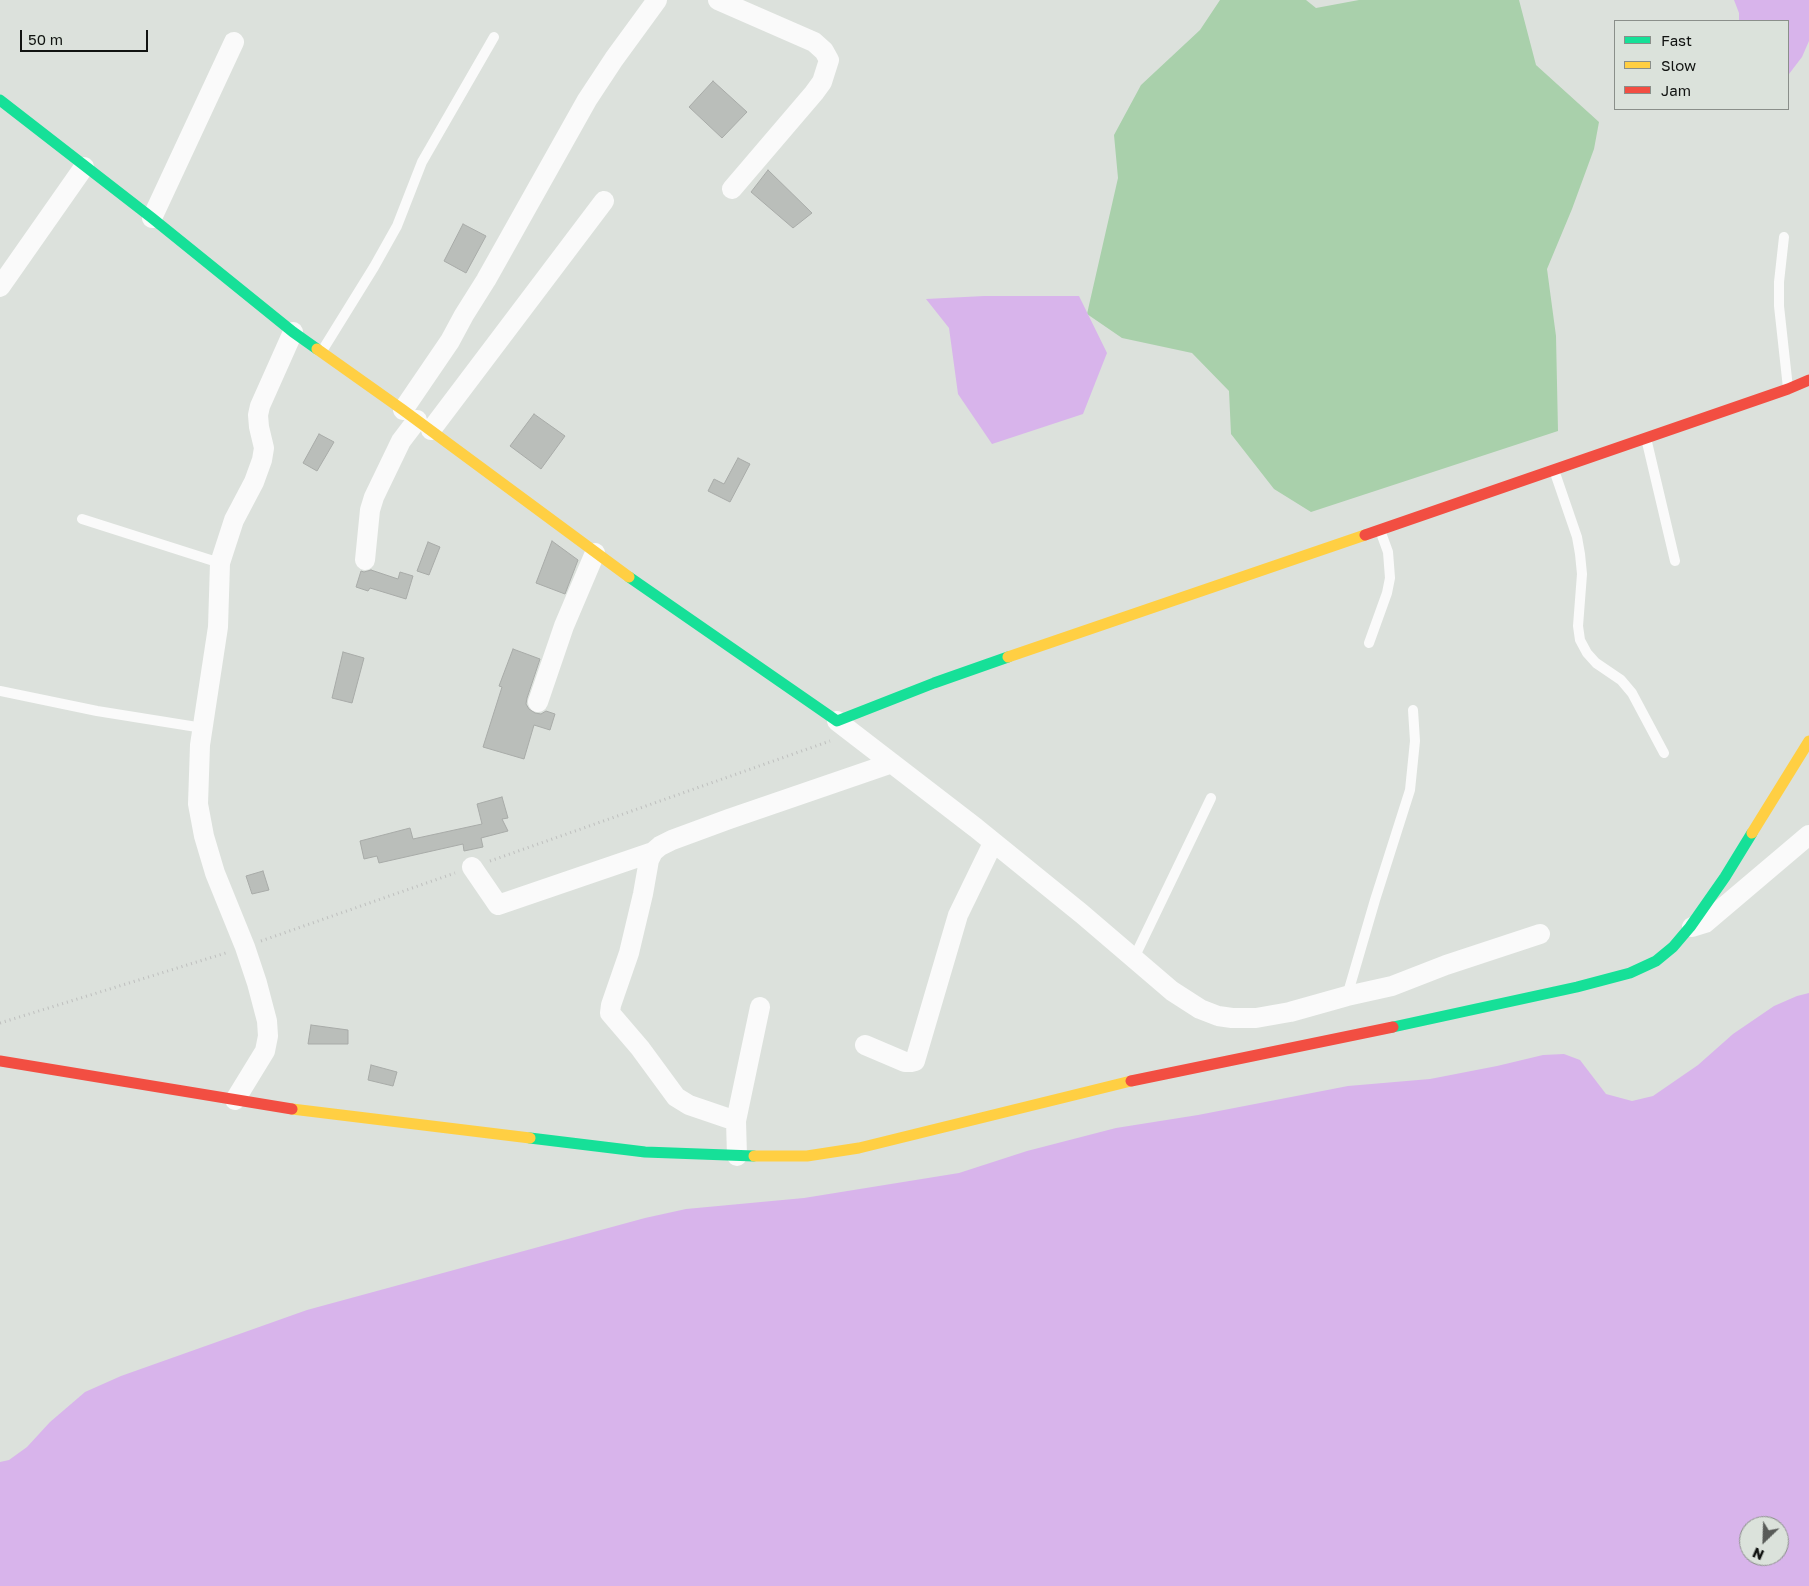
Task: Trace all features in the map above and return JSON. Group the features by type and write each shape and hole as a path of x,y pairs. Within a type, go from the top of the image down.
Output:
{"street":[{"path":"417,420 446,346 464,314 486,280 587,100 640,22 658,0"},
{"path":"718,0 814,42 824,51 829,60 822,82 814,94 732,189"},
{"path":"152,218 234,42"},
{"path":"0,100 152,218 293,332 417,420 595,553 854,733 976,828 1172,991 1200,1009 1218,1016 1232,1018 1256,1018 1290,1012 1392,986 1446,965 1540,934"},
{"path":"0,287 84,167"},
{"path":"365,560 370,510 374,497 401,442 417,420 604,201"},
{"path":"235,1100 265,1051 268,1036 267,1021 245,946 215,872 201,823 198,804 198,782 203,728 218,627 220,563 234,520 254,482 262,460 264,448 258,415 260,406 293,332"},
{"path":"837,722 934,683 1788,389 1809,380"},
{"path":"538,702 564,626 595,553"},
{"path":"0,1061 310,1111 645,1152 737,1156 807,1156 860,1148 1134,1080 1313,1044 1577,987 1630,973 1656,961 1673,947 1690,927 1725,877 1809,741"},
{"path":"472,867 498,905 653,852 672,840 892,763"},
{"path":"1690,927 1705,923 1809,835"},
{"path":"865,1045 905,1062 915,1060 958,915 993,843"},
{"path":"653,852 649,860 629,953 611,1005 610,1014 640,1048 676,1098 689,1105 736,1121"},
{"path":"737,1156 736,1121 760,1007"}],"lane":[{"path":"322,352 397,226 422,162 494,37"},
{"path":"1784,237 1779,282 1779,306 1788,389"},
{"path":"1646,438 1675,561"},
{"path":"1554,469 1577,537 1580,554 1582,574 1578,626 1580,640 1587,653 1596,663 1621,680 1632,693 1664,753"},
{"path":"82,519 220,563"},
{"path":"1369,644 1390,578 1388,552 1380,529"},
{"path":"0,691 98,711 203,728"},
{"path":"1347,996 1410,790 1415,741 1413,710"},
{"path":"1134,958 1211,798"}],"path":[{"path":"0,1023 245,946 854,733"}],"green space":[{"path":"1220,0 1306,0 1316,8 1359,0 1519,0 1536,65 1599,122 1594,149 1547,269 1556,336 1558,431 1311,512 1274,489 1231,434 1229,391 1192,353 1122,338 1087,314 1118,178 1114,135 1141,85 1200,30"}],"shaded area":[{"path":"1734,0 1809,0 1809,41 1802,57 1789,74 1789,20 1739,20 1739,13"},
{"path":"984,296 1079,296 1107,353 1083,414 992,444 958,394 949,328 926,299"},
{"path":"1809,993 1809,1586 0,1586 0,1462 9,1460 27,1447 50,1422 85,1392 121,1376 307,1310 645,1218 686,1209 804,1198 959,1173 1027,1151 1116,1128 1198,1115 1348,1086 1430,1079 1543,1055 1564,1054 1580,1060 1606,1094 1632,1101 1653,1096 1698,1065 1733,1034 1774,1006"}],"building":[{"path":"713,81 747,112 722,138 689,107"},
{"path":"768,170 812,213 793,228 751,192"},
{"path":"463,224 486,236 466,273 444,261"},
{"path":"534,414 565,436 541,469 510,446"},
{"path":"319,434 334,442 317,471 303,463"},
{"path":"738,458 750,464 730,502 708,491 714,479 724,484"},
{"path":"552,541 578,560 565,594 536,583"},
{"path":"428,542 440,547 429,575 417,571"},
{"path":"371,570 398,579 400,572 413,576 406,599 370,588 368,591 356,587 361,571"},
{"path":"513,649 540,659 527,698 526,704 529,709 535,713 541,714 546,711 555,714 550,730 534,725 524,759 483,747 502,687 499,686"},
{"path":"343,652 364,658 352,703 332,698"},
{"path":"502,797 508,818 502,819 508,831 481,838 483,847 464,851 463,844 379,863 377,856 364,859 360,841 410,828 413,839 482,824 477,804"},
{"path":"263,871 269,890 252,894 246,876"},
{"path":"311,1025 348,1030 348,1044 308,1044"},
{"path":"371,1065 397,1072 393,1086 368,1080"}],"traffic: fast":[{"path":"0,100 317,349"},
{"path":"629,577 837,721 934,683 1008,657"},
{"path":"1393,1027 1577,987 1630,973 1656,961 1673,947 1690,927 1725,877 1752,833"},
{"path":"530,1138 645,1152 754,1156"}],"traffic: slow":[{"path":"317,349 629,577"},
{"path":"1008,657 1365,535"},
{"path":"1752,833 1809,741"},
{"path":"754,1156 807,1156 859,1148 1131,1081"},
{"path":"292,1109 530,1138"}],"traffic: jam":[{"path":"1365,535 1788,389 1809,380"},
{"path":"1131,1081 1393,1027"},
{"path":"0,1061 292,1109"}]}
